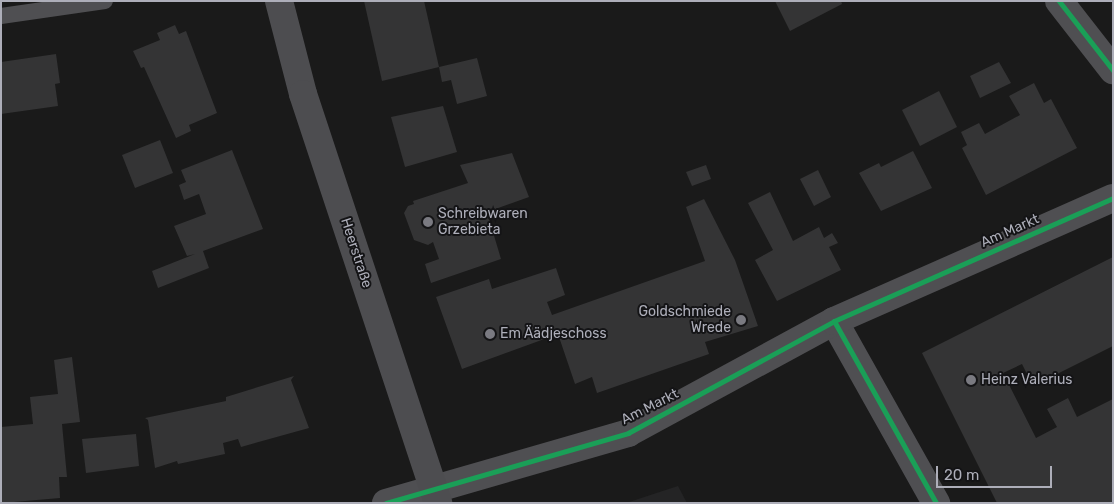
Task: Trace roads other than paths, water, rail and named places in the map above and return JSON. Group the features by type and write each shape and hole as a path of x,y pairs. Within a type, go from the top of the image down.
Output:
{"main road":[{"name":"Heerstraße","path":"279,1 303,94 436,496"}],"street":[{"path":"1059,1 1113,70"},
{"name":"Am Markt","path":"386,503 436,496 628,433 834,322 1113,198"},
{"path":"834,322 936,503"}],"lane":[{"path":"1,16 105,1"}],"place":[{"name":"Schreibwaren Grzebieta","path":"428,222"},
{"name":"Goldschmiede Wrede","path":"741,320"},
{"name":"Em Äädjeschoss","path":"490,334"},
{"name":"Heinz Valerius","path":"971,380"}]}
